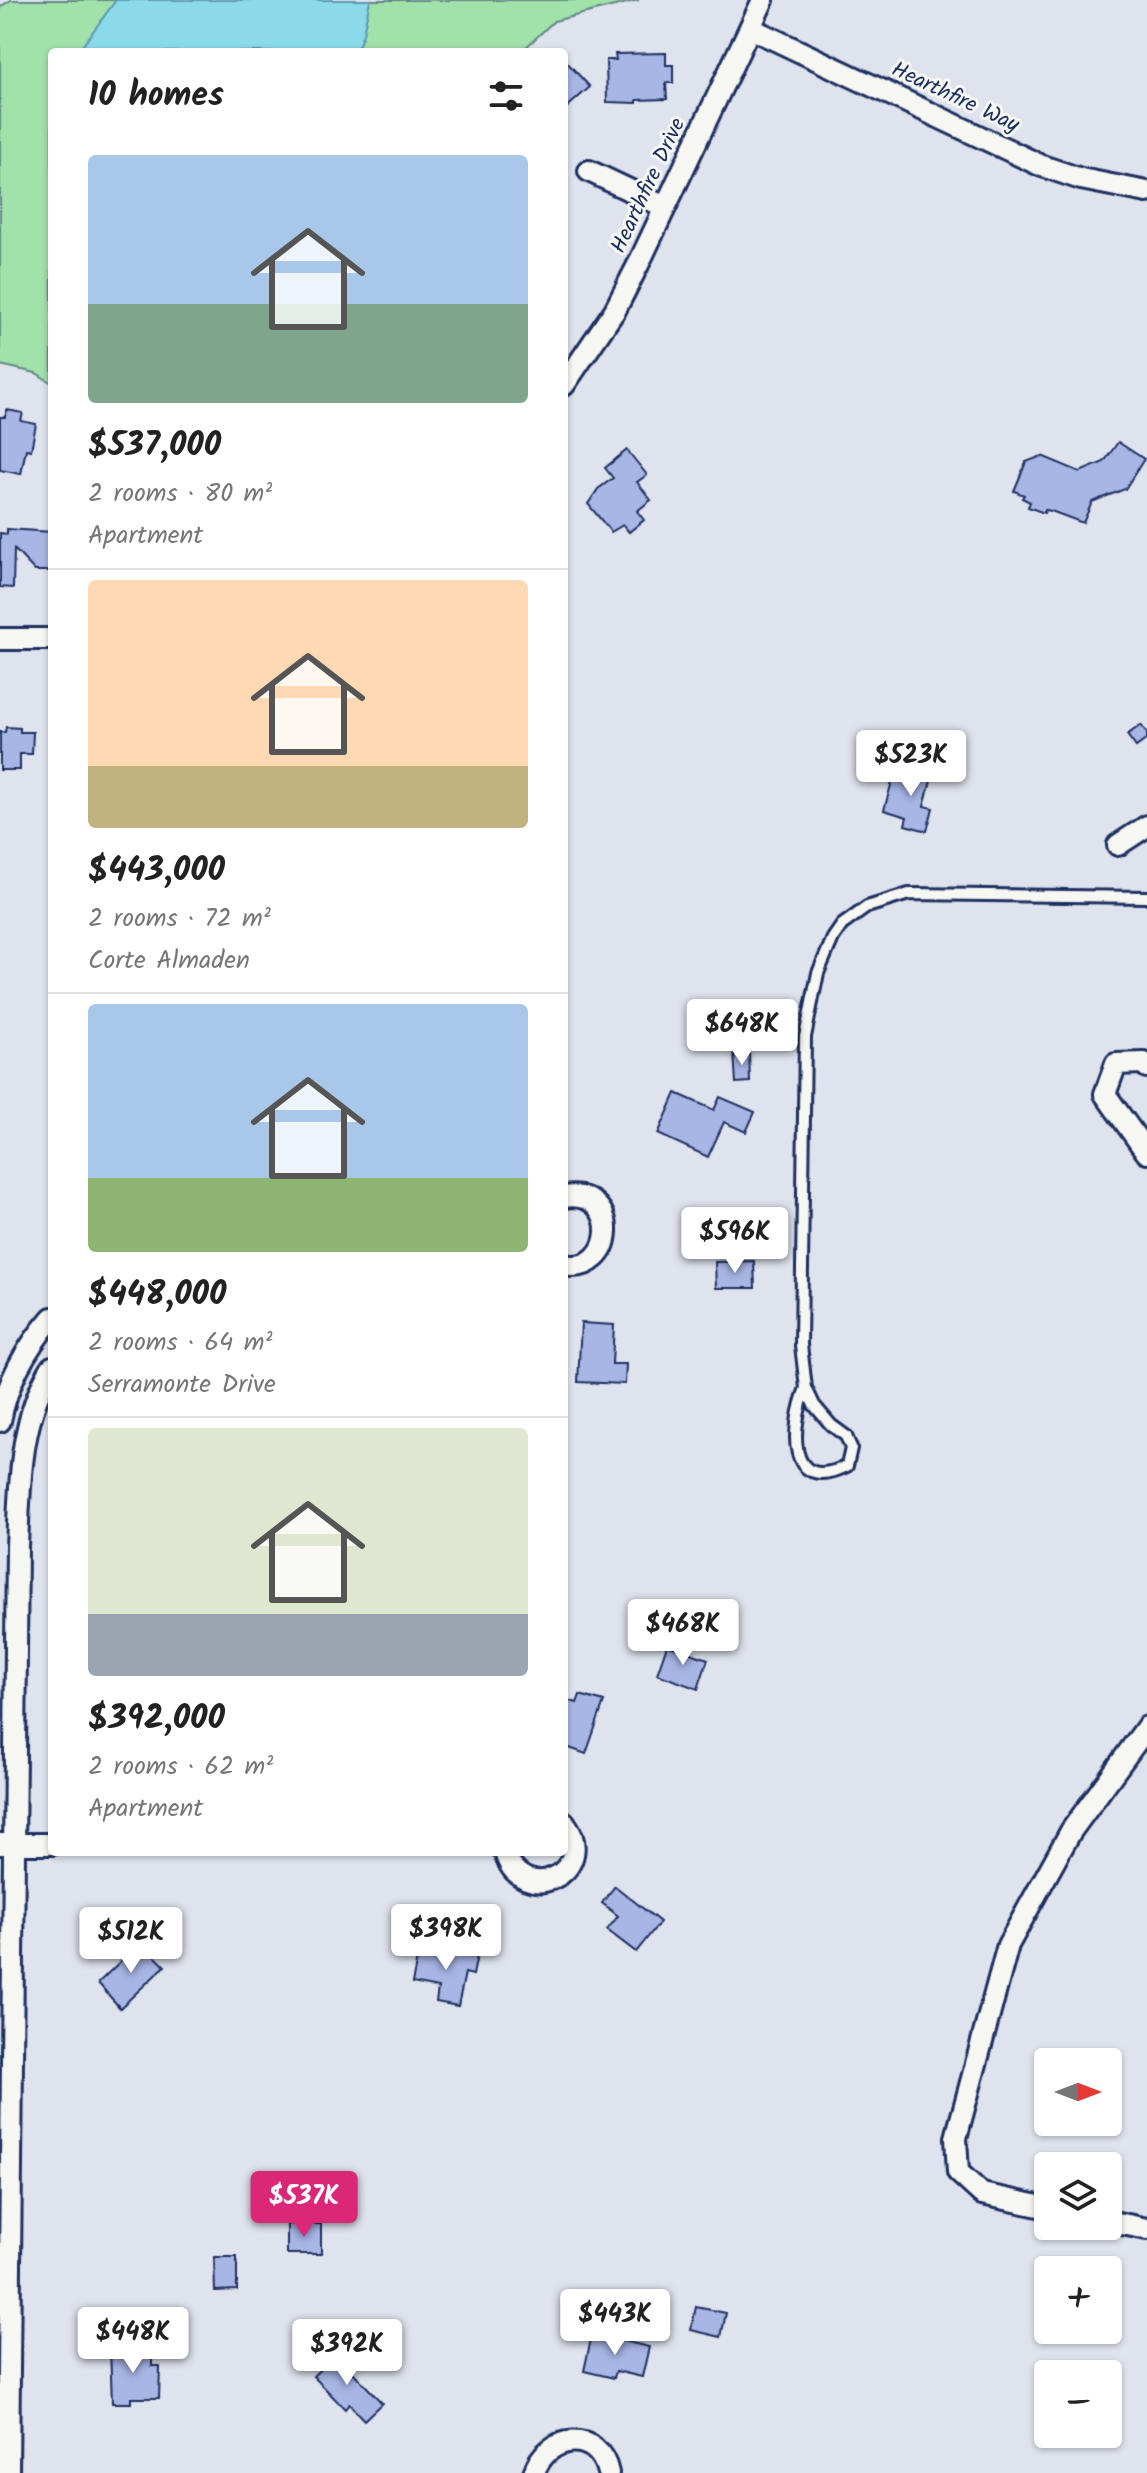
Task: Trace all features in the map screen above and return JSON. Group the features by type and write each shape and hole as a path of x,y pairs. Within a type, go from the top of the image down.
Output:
{"street":[{"name":"Hearthfire Drive","path":"568,379 615,310 763,0"},
{"name":"Hearthfire Way","path":"750,28 1042,166 1081,179 1147,192"},
{"path":"589,171 665,207"},
{"path":"0,639 48,639"},
{"path":"1118,845 1147,826"},
{"path":"1147,1067 1144,1063 1116,1064 1105,1094 1147,1153"},
{"path":"568,1197 590,1200 605,1218 607,1229 600,1252 592,1260 581,1265 568,1265"},
{"path":"0,1421 13,1375 48,1323"},
{"path":"8,2473 8,1546 23,1447 41,1386 48,1374"},
{"path":"1034,2205 982,2194 958,2172 956,2138 1008,1945 1071,1831 1147,1727"},
{"path":"507,1856 518,1874 528,1880 541,1882 552,1879 570,1864 574,1852 574,1841 568,1830"},
{"path":"7,1844 48,1844"},
{"path":"1122,2224 1147,2229"},
{"path":"534,2473 545,2452 568,2441 591,2447 601,2455 608,2473"}],"lane":[{"path":"806,1388 798,1420 798,1458 802,1466 812,1472 831,1474 847,1466 851,1448 846,1436 831,1425 814,1405 806,1388 801,1345 805,1037 818,973 842,925 867,907 909,894 1147,897"}],"green space":[{"path":"11,0 639,0 554,21 525,48 48,48 48,380 36,373 0,365 0,7"}],"water":[{"path":"116,0 370,0 358,48 81,48"}],"building":[{"path":"666,53 666,65 673,65 673,83 666,83 667,99 637,100 637,103 607,102 606,60 616,60 615,54"},
{"path":"568,63 590,87 568,106"},
{"path":"7,410 23,413 21,421 36,424 31,450 26,449 21,474 0,470 0,417 5,417"},
{"path":"1118,442 1144,459 1125,489 1092,502 1083,523 1051,511 1045,510 1044,513 1028,507 1030,502 1022,498 1024,495 1014,491 1026,462 1042,456 1080,472 1104,462"},
{"path":"627,450 647,475 637,482 651,500 637,511 644,520 629,532 623,525 611,532 588,504 598,489 613,478 605,468"},
{"path":"7,529 48,532 48,571 35,571 14,549 13,588 0,587 0,533 7,534"},
{"path":"1141,725 1147,739 1136,747 1127,735"},
{"path":"6,727 33,732 32,754 20,754 20,770 0,770 0,732 5,732"},
{"path":"915,768 933,773 924,806 933,808 927,831 905,825 907,817 884,810 895,771 913,776"},
{"path":"749,1051 750,1082 736,1083 734,1052"},
{"path":"676,1093 714,1110 720,1097 755,1112 746,1132 724,1122 708,1157 658,1134"},
{"path":"754,1261 755,1288 716,1288 715,1262"},
{"path":"581,1323 614,1325 612,1364 626,1364 625,1384 578,1382"},
{"path":"667,1645 708,1659 698,1689 657,1674"},
{"path":"580,1695 604,1702 586,1754 568,1747 568,1700 577,1703"},
{"path":"615,1886 660,1922 636,1952 607,1930 618,1916 602,1903"},
{"path":"446,1944 478,1950 473,1975 465,1973 458,2006 436,2002 438,1988 412,1983 418,1954 443,1959"},
{"path":"135,1947 140,1952 146,1947 165,1966 120,2008 98,1983"},
{"path":"287,2224 321,2224 321,2254 287,2254"},
{"path":"214,2257 237,2257 237,2290 215,2291"},
{"path":"696,2307 726,2313 721,2337 691,2330"},
{"path":"592,2334 649,2347 642,2377 616,2371 614,2378 584,2371"},
{"path":"110,2348 152,2349 152,2366 160,2366 159,2398 131,2398 131,2403 112,2403"},
{"path":"336,2354 382,2403 364,2420 349,2404 345,2409 313,2376"}]}
